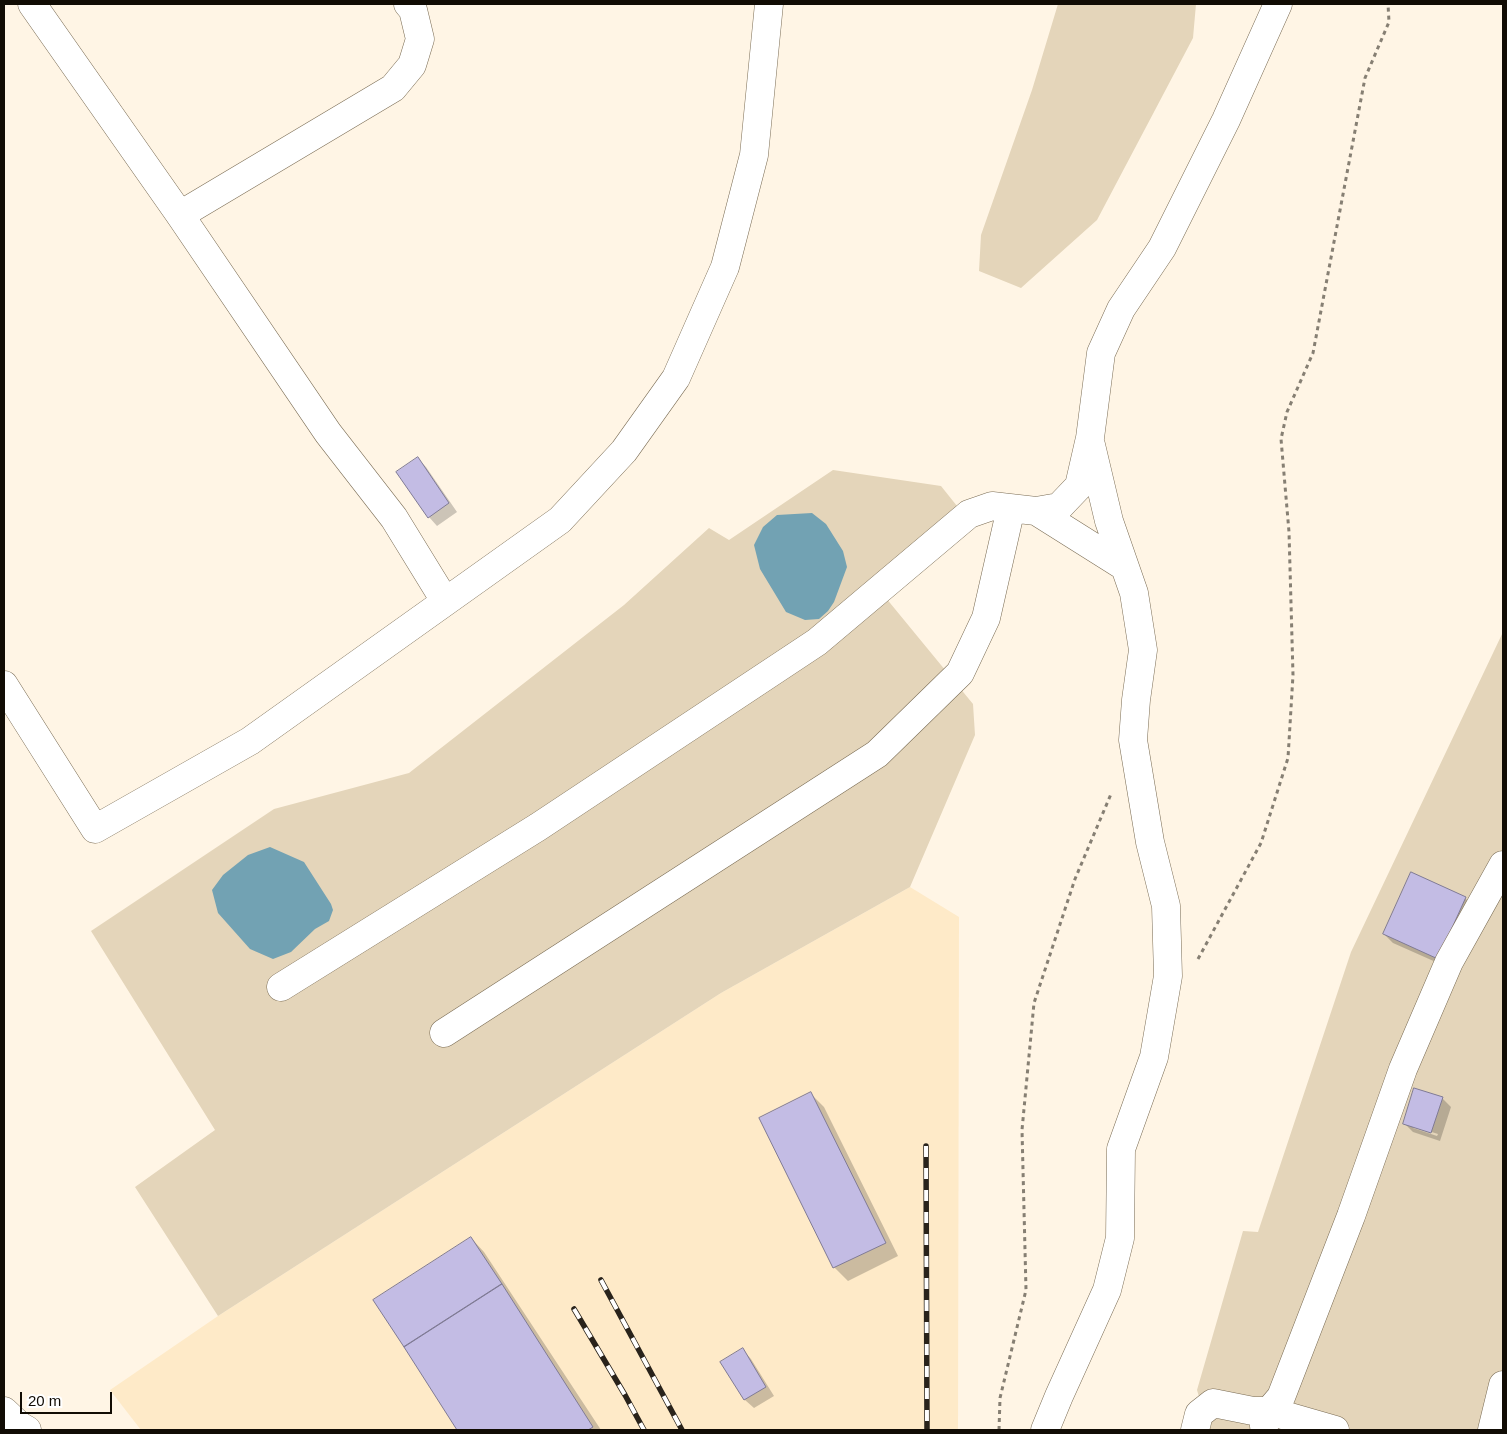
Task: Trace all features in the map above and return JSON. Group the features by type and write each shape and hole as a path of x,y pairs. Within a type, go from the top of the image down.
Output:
{"street":[{"path":"32,4 328,433 394,518 445,601"},
{"path":"180,216 393,88 412,65 420,39 412,10 408,4"},
{"path":"4,685 95,829 250,741 560,520 624,451 676,378 725,267 754,155 769,4"},
{"path":"281,987 538,827 817,642 969,514 992,506 1024,510 1059,507 1079,486 1090,438 1102,353 1121,309 1162,248 1226,120 1278,4"},
{"path":"1045,1430 1107,1290 1120,1238 1120,1149 1154,1057 1168,976 1166,906 1150,842 1133,740 1143,650 1134,593 1109,521 1090,438"},
{"path":"1024,510 1125,567"},
{"path":"444,1033 877,754 960,673 986,618 1024,510"},
{"path":"1266,1421 1281,1397 1351,1216 1403,1069 1449,962 1503,865"},
{"path":"1492,1430 1503,1385"},
{"path":"1195,1430 1199,1414 1212,1403 1253,1411 1266,1421 1334,1430"},
{"path":"4,1411 27,1430"}],"path":[{"path":"1197,961 1261,843 1288,758 1293,675 1289,532 1281,439 1287,412 1313,353 1365,78 1388,22 1388,4"},
{"path":"999,1430 1000,1398 1026,1290 1022,1130 1034,1003 1075,879 1111,792"}],"shaded area":[{"path":"1058,4 1196,4 1193,38 1097,220 1021,288 979,271 981,235 1032,90"},
{"path":"833,470 941,486 957,506 872,581 973,704 975,735 910,887 721,993 218,1316 135,1187 215,1130 91,931 274,809 409,773 624,605 709,528 729,540"},
{"path":"1503,632 1503,1430 1209,1430 1197,1390 1243,1231 1258,1232 1351,952"},
{"path":"910,887 959,917 958,1430 141,1430 110,1390 218,1316 721,993"}],"water":[{"path":"812,513 826,524 843,551 847,567 834,602 828,611 819,619 805,620 786,612 760,569 754,545 763,527 777,515"},
{"path":"270,847 304,862 333,910 329,921 315,929 291,952 273,959 250,949 218,913 212,890 223,875 248,855"}],"building":[{"path":"418,457 449,503 428,518 396,472"},
{"path":"1411,872 1466,897 1438,959 1383,934"},
{"path":"1414,1088 1443,1097 1431,1133 1403,1124"},
{"path":"811,1092 886,1243 833,1268 759,1118"},
{"path":"471,1237 502,1284 404,1347 373,1300"},
{"path":"502,1284 593,1427 588,1430 457,1430 404,1347"},
{"path":"743,1348 766,1387 744,1400 720,1362"}],"railway":[{"path":"926,1146 927,1430"},
{"path":"601,1280 682,1430"},
{"path":"574,1309 644,1430"}]}
